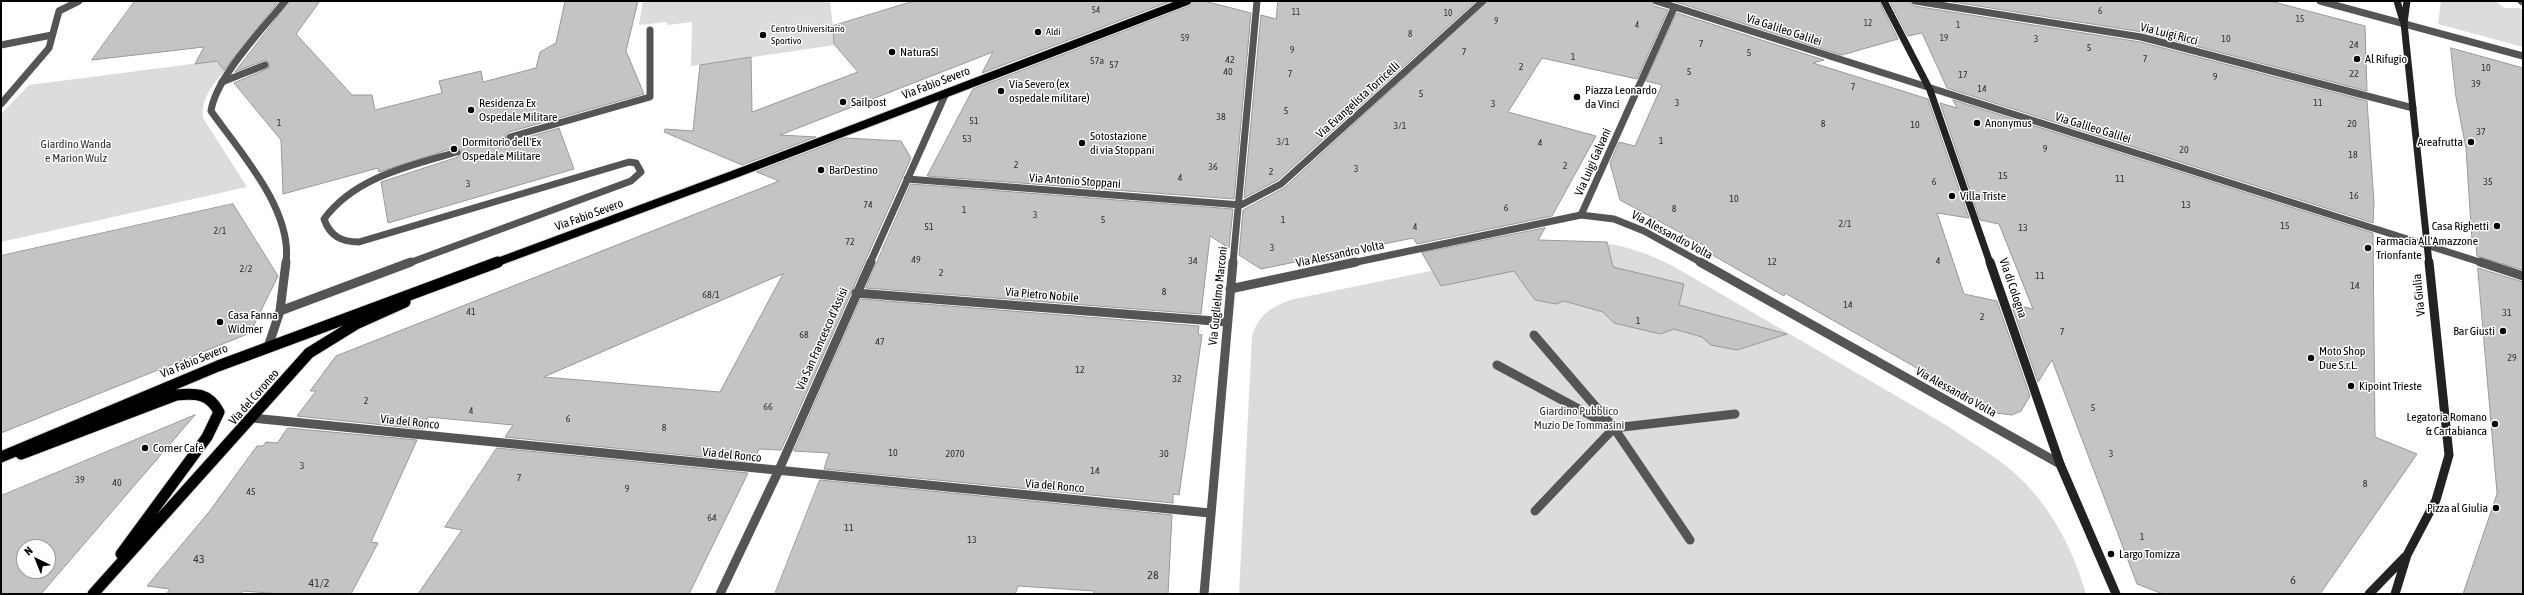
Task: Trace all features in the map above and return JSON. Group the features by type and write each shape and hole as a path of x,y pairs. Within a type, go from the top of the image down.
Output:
{"main road":[{"name":"Via Fabio Severo","path":"1,456 82,420 269,344 474,271 1187,1"},
{"name":"Via del Coroneo","path":"92,594 309,353 356,324 474,271"},
{"path":"1,462 176,395 194,393 207,396 215,401 219,412 207,437 92,594"}],"street":[{"path":"1,104 49,48 60,11 79,1"},
{"path":"269,344 280,311 288,250 284,228 267,191 211,111 212,98 222,82 286,1"},
{"name":"Via Guglielmo Marconi","path":"1204,594 1226,322 1241,205 1257,1"},
{"name":"Via Evangelista Torricelli","path":"1241,205 1260,197 1281,184 1483,1"},
{"name":"Via Galileo Galilei","path":"1656,1 1930,90 2523,276"},
{"name":"Via di Cologna","path":"1884,1 1930,90 2060,464 2114,590 2119,594"},
{"name":"Via Luigi Ricci","path":"1915,1 2141,37 2413,108"},
{"path":"2320,1 2523,56"},
{"name":"Via Giulia","path":"2396,1 2404,23"},
{"name":"Via Giulia","path":"2395,594 2408,555 2436,500 2449,455 2404,23 2407,1"},
{"name":"Via Luigi Galvani","path":"1581,215 1674,8"},
{"path":"510,137 650,97 650,30"},
{"path":"1,45 52,35"},
{"path":"222,82 266,65"},
{"name":"Via San Francesco d'Assisi","path":"720,594 778,472 856,293 946,93"},
{"path":"280,311 631,181 641,172 636,163 629,162 359,242 340,240 327,229 324,219 329,209 341,198 384,176 457,152"},
{"name":"Via Antonio Stoppani","path":"907,179 1241,205"},
{"name":"Via Alessandro Volta","path":"1230,290 1581,215 1614,219 1644,231 2060,464"},
{"name":"Via Pietro Nobile","path":"856,293 1226,322"},
{"path":"1534,335 1614,428 1690,540"},
{"path":"1497,365 1614,428 1735,414"},
{"name":"Via del Ronco","path":"252,418 778,472 1210,513"},
{"path":"1535,511 1614,428"},
{"name":"Via Giulia","path":"2369,594 2408,555"}],"green space":[{"name":"Centro Universitario Sportivo","path":"643,1 830,1 835,45 691,66 692,22 667,25 667,22 639,25"},
{"path":"2441,1 2496,1 2504,8 2520,8 2523,11 2523,47 2438,24"},
{"name":"Giardino Wanda e Marion Wulz","path":"238,58 213,85 205,100 203,118 247,187 1,242 1,114 29,85"},
{"name":"Giardino Pubblico Muzio De Tommasini","path":"1576,241 1602,243 1626,248 1649,255 1673,266 1946,425 1987,452 2025,483 2046,508 2062,535 2076,564 2086,594 1239,594 1252,336 1258,322 1263,316 1273,308 1294,299"}],"building":[{"path":"135,1 279,1 224,70 217,61 195,64 204,47 92,60"},
{"path":"290,1 320,1 296,34 352,95 372,95 375,110 442,93 439,81 481,71 483,82 536,68 540,52 556,43 565,1 638,1 626,51 644,94 509,132 505,135 506,140 511,142 559,128 574,169 388,223 381,182 458,157 462,150 456,147 379,172 378,168 283,194 281,140 234,83 269,68 269,63 265,60 235,72"},
{"path":"914,1 1171,1 982,73 993,52 780,135 816,137 742,165 664,132 665,129 693,131 700,65 751,57 752,112 858,72 834,44 833,26"},
{"path":"1193,1 1204,1 1251,13 1234,199 927,176 973,89 1189,6"},
{"path":"1278,1 1476,1 1278,180 1244,198 1261,15 1276,19"},
{"path":"1488,1 1651,1 1654,6 1668,10 1637,79 1542,58 1508,112 1596,136 1552,216 1417,244 1413,238 1261,269 1239,255 1243,210 1284,188"},
{"path":"1673,1 1879,1 1898,39 1842,55"},
{"path":"1890,1 1910,1 1914,6 2140,42 2367,101 2374,203 2373,223 1947,88 1922,33 1908,36"},
{"path":"1947,1 2270,1 2365,26 2367,91 2142,32"},
{"path":"1677,13 1824,60 1813,63 1928,99 1969,218 1937,213 1964,294 1997,301 2030,396 2021,411 2012,415 1996,413 1785,293 1784,296 1702,249 1705,246 1620,200 1610,163 1619,142 1635,146 1662,85 1646,81"},
{"path":"2451,48 2523,68 2523,270 2477,256 2476,244 2472,241 2466,148 2456,97"},
{"path":"1953,100 2373,233 2375,437 2417,454 2320,594 2163,594 2137,584 2052,360 2038,382 2011,304 2033,309 1999,224 1980,220 1940,103 1957,108"},
{"path":"845,138 901,141 911,158 781,450 759,449 753,462 505,437 513,425 428,417 423,429 297,416 316,391 310,391 336,356 779,181 757,172","holes":["783,274 720,392 544,377"]},
{"path":"911,184 1233,209 1229,248 1210,236 1201,314 866,288"},
{"path":"233,204 278,276 250,333 1,433 1,256"},
{"path":"1545,228 1538,240 1607,242 1613,267 1684,284 1679,305 1787,334 1737,350 1711,345 1702,337 1674,329 1660,334 1614,323 1603,312 1564,301 1556,304 1535,300 1514,271 1441,286 1422,253"},
{"path":"2478,268 2523,282 2523,594 2463,594 2497,494"},
{"path":"861,299 1199,326 1198,334 1202,335 1179,495 1173,494 1173,503 824,469 829,453 794,451"},
{"path":"195,415 56,577 56,539 16,539 16,579 54,579 41,594 1,594 1,496"},
{"path":"288,428 417,440 371,542 378,543 351,594 281,594 243,591 241,594 166,594 170,589 147,586 209,512 257,446 263,446 266,442 277,443"},
{"path":"497,448 748,473 689,594 418,594 462,530 445,527"},
{"path":"820,480 1172,515 1168,594 1093,594 1094,591 1018,586 1015,594 775,594"}],"place":[{"name":"Aldi","path":"1038,32"},
{"name":"Centro Universitario Sportivo","path":"763,35"},
{"name":"NaturaSì","path":"892,52"},
{"name":"Al Rifugio","path":"2357,59"},
{"name":"Via Severo (ex ospedale militare)","path":"1001,91"},
{"name":"Piazza Leonardo da Vinci","path":"1577,97"},
{"name":"Sailpost","path":"843,102"},
{"name":"Residenza Ex Ospedale Militare","path":"471,110"},
{"name":"Anonymus","path":"1977,123"},
{"name":"Areafrutta","path":"2471,142"},
{"name":"Sotostazione di via Stoppani","path":"1082,143"},
{"name":"Dormitorio dell'Ex Ospedale Militare","path":"454,149"},
{"name":"BarDestino","path":"821,170"},
{"name":"Villa Triste","path":"1952,196"},
{"name":"Casa Righetti","path":"2497,226"},
{"name":"Farmacia All'Amazzone Trionfante","path":"2368,248"},
{"name":"Casa Fanna Widmer","path":"220,322"},
{"name":"Bar Giusti","path":"2503,331"},
{"name":"Moto Shop Due S.r.L.","path":"2311,358"},
{"name":"Kipoint Trieste","path":"2351,386"},
{"name":"Legatoria Romano & Cartabianca","path":"2495,424"},
{"name":"Corner Café","path":"145,448"},
{"name":"Pizza al Giulia","path":"2496,508"},
{"name":"Largo Tomizza","path":"2111,554"}]}
